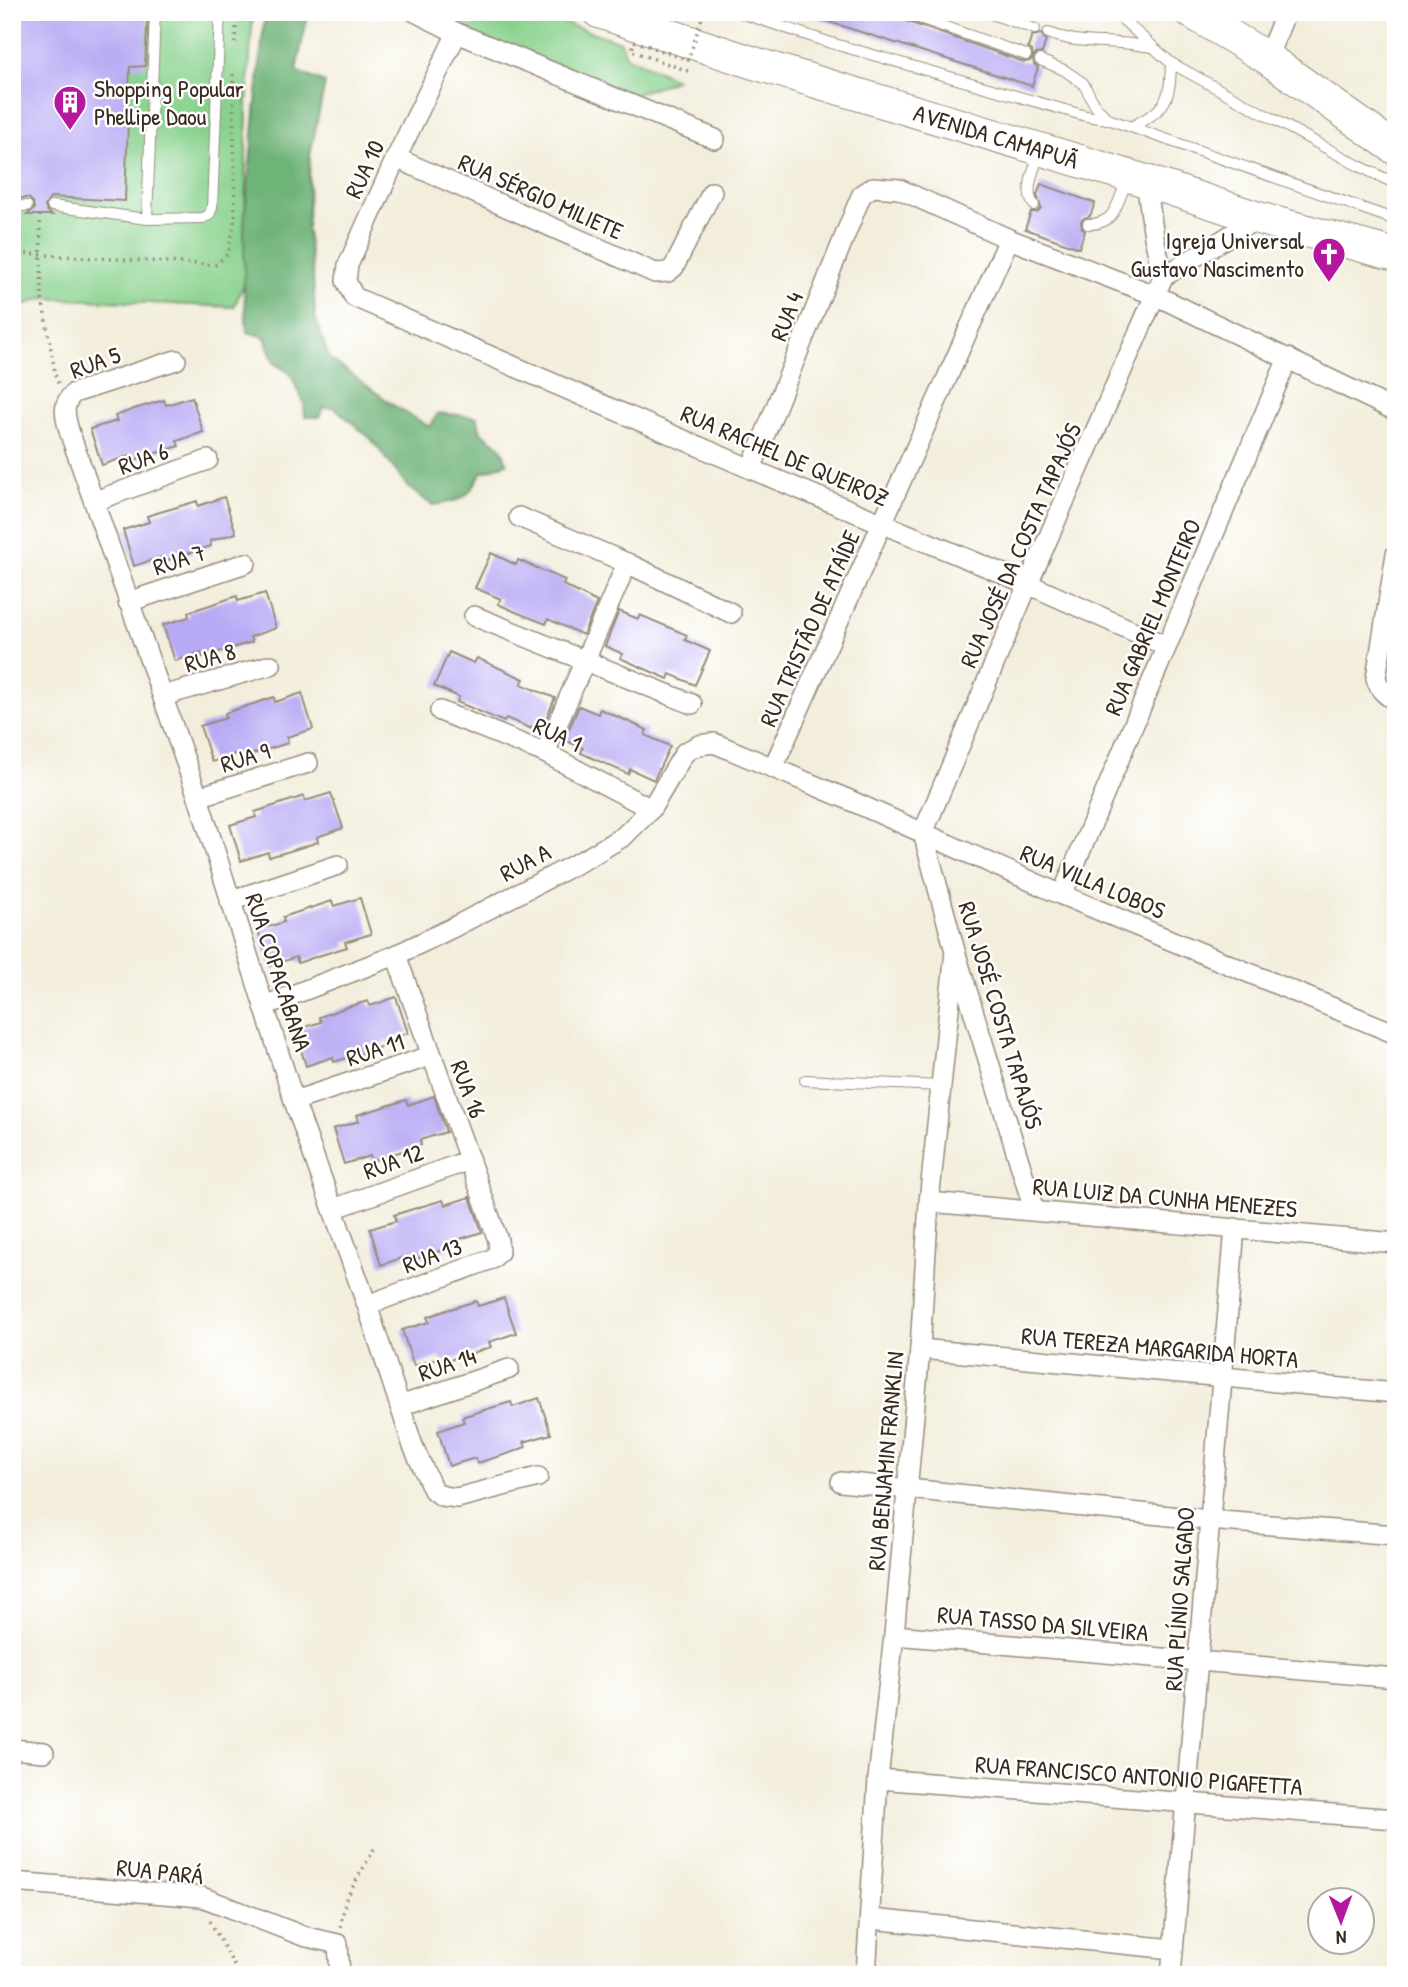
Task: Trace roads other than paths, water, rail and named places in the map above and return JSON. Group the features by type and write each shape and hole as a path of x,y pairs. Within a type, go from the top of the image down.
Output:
{"main road":[{"name":"AVENIDA CAMAPUÃ","path":"599,12 1258,218 1396,255"},
{"path":"1191,12 1267,58 1396,149"}],"street":[{"path":"415,12 457,33 715,139"},
{"path":"1267,58 1286,12"},
{"name":"RUA 10","path":"385,311 354,297 346,281 348,265 457,33"},
{"name":"RUA SÉRGIO MILIETE","path":"396,158 655,273 668,272 674,267 712,191"},
{"path":"1137,178 1163,277 1258,218"},
{"name":"RUA 4","path":"751,469 862,194 873,187 899,188 1009,239"},
{"path":"1009,239 1157,296 1396,411"},
{"name":"RUA TRISTÃO DE ATAÍDE","path":"773,768 1009,239"},
{"name":"RUA JOSÉ DA COSTA TAPAJÓS","path":"923,833 1028,584 1157,296 1163,277"},
{"name":"RUA RACHEL DE QUEIROZ","path":"385,311 751,469 1028,584 1166,646"},
{"name":"RUA GABRIEL MONTEIRO","path":"1062,895 1288,358"},
{"name":"RUA 5","path":"70,434 65,415 68,398 85,388 176,360"},
{"name":"RUA COPACABANA","path":"70,434 198,797 294,1101 367,1305 413,1446 433,1490 450,1497 538,1477"},
{"name":"RUA 6","path":"95,501 208,460"},
{"path":"519,517 627,563 731,612"},
{"path":"1396,554 1376,678 1379,688 1396,701"},
{"name":"RUA 7","path":"128,602 246,563"},
{"path":"545,753 627,563"},
{"path":"474,616 692,705"},
{"name":"RUA 8","path":"163,696 271,665"},
{"name":"RUA 1","path":"440,711 545,753 651,809"},
{"name":"RUA A","path":"264,1006 396,955 587,858 624,836 651,809 685,752 699,745 714,743 773,768"},
{"name":"RUA 9","path":"198,797 308,763"},
{"name":"RUA VILLA LOBOS","path":"773,768 1062,895 1396,1034"},
{"name":"RUA JOSÉ COSTA TAPAJÓS","path":"923,833 955,951 1034,1210"},
{"path":"230,901 338,865"},
{"name":"RUA BENJAMIN FRANKLIN","path":"866,1975 878,1779 920,1349 929,1202 955,951"},
{"name":"RUA 16","path":"396,955 498,1240"},
{"name":"RUA 11","path":"294,1101 430,1056"},
{"name":"RUA 12","path":"333,1209 470,1160"},
{"name":"RUA LUIZ DA CUNHA MENEZES","path":"929,1202 1396,1243"},
{"name":"RUA PLÍNIO SALGADO","path":"1171,1975 1235,1228"},
{"name":"RUA 13","path":"367,1305 492,1259 499,1252 498,1240"},
{"name":"RUA TEREZA MARGARIDA HORTA","path":"920,1349 1396,1393"},
{"name":"RUA 14","path":"400,1406 509,1369"},
{"path":"841,1482 907,1491 1209,1520 1396,1535"},
{"name":"RUA TASSO DA SILVEIRA","path":"894,1635 1396,1678"},
{"path":"12,1749 44,1752"},
{"name":"RUA FRANCISCO ANTONIO PIGAFETTA","path":"878,1779 1396,1819"},
{"name":"RUA PARÁ","path":"12,1882 202,1897 303,1936 338,1944 340,1975"},
{"path":"871,1919 1173,1949"}],"lane":[{"path":"147,219 155,12"},
{"path":"52,206 147,219 203,218 209,215 212,208 220,12"},
{"path":"738,12 871,55 1086,116 1108,119 1396,220"},
{"path":"902,12 1026,55"},
{"path":"986,12 1035,29"},
{"path":"1110,12 1121,18 1171,63 1396,184"},
{"path":"1048,33 1082,42 1152,47"},
{"path":"1040,60 1064,70 1083,83 1096,107 1108,119"},
{"path":"1131,127 1149,117 1168,98 1171,63"},
{"path":"1034,205 1028,191 1040,149"},
{"path":"1088,224 1101,224 1110,219 1137,178"},
{"path":"12,206 27,206"},
{"path":"805,1080 941,1086"}],"place":[{"name":"Shopping Popular Phellipe Daou","path":"70,132"},
{"name":"Igreja Universal Gustavo Nascimento","path":"1329,284"}]}
